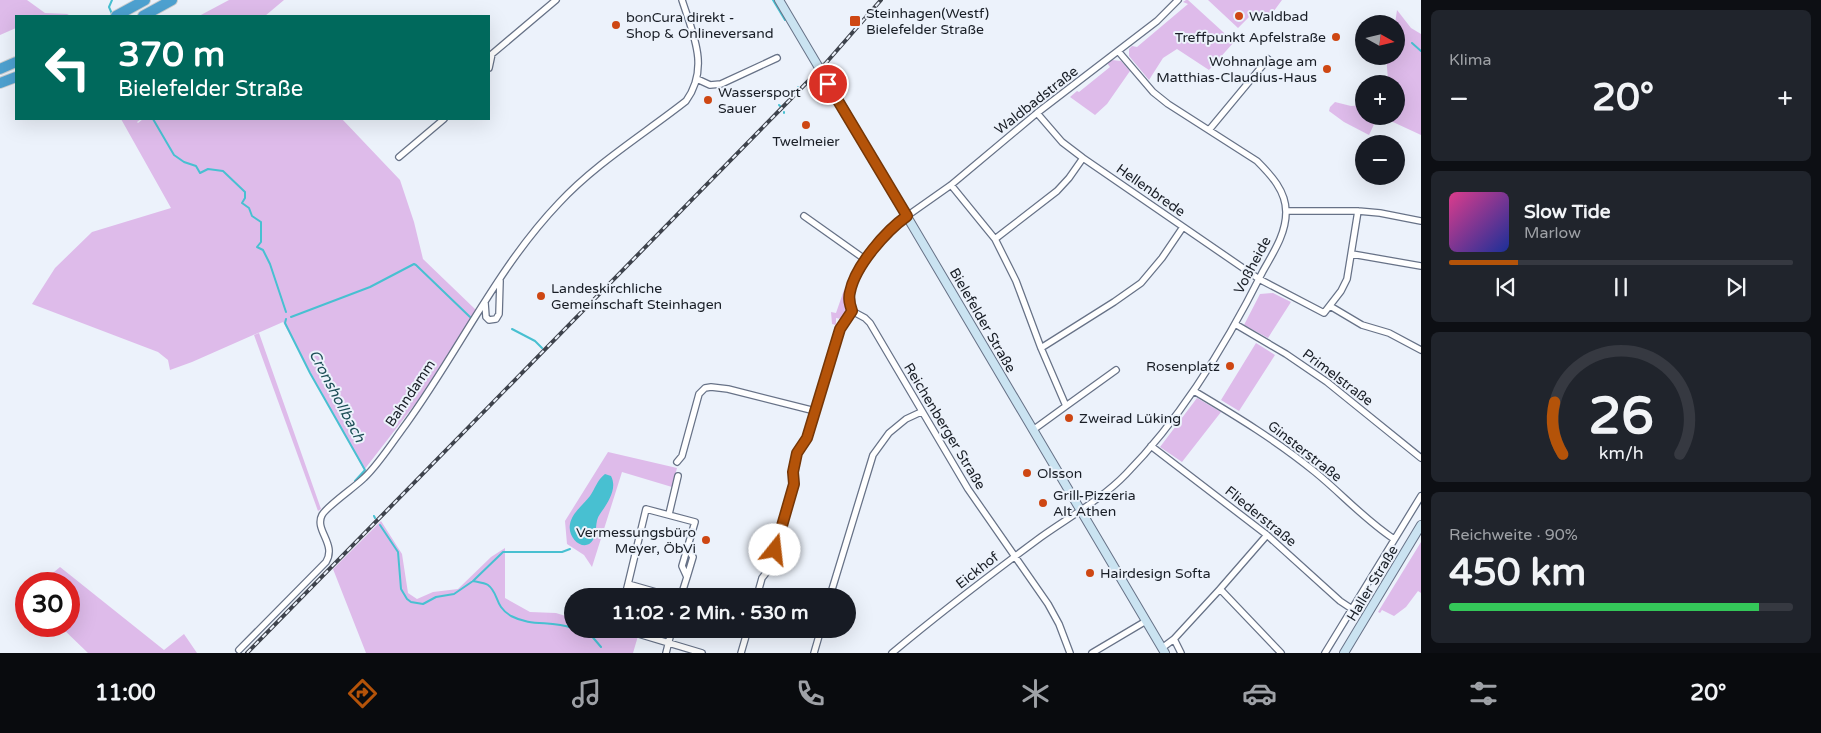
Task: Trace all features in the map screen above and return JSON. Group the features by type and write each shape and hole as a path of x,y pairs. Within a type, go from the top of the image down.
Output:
{"highway":[{"path":"119,14 146,0"},
{"path":"145,15 172,0"},
{"path":"0,69 15,62"},
{"path":"0,83 15,77"}],"main road":[{"name":"Bielefelder Straße","path":"779,0 1163,651"},
{"name":"Haller Straße","path":"1344,653 1421,525"}],"street":[{"path":"490,63 492,54 556,0"},
{"path":"682,0 696,44 699,67 697,79 710,85 721,84 777,58"},
{"name":"Waldbadstraße","path":"852,311 849,301 850,292 866,260 890,228 951,185 1037,113 1164,15 1178,0"},
{"name":"Voßheide","path":"1080,510 1125,475 1151,446 1194,391 1235,324 1259,279 1284,230 1286,211 1282,193 1268,172 1257,161 1168,104 1153,92 1118,51"},
{"path":"1209,130 1268,59"},
{"name":"Bahndamm","path":"238,650 326,562 330,547 320,523 323,514 366,476 407,423 521,247 560,202 594,171 686,101 692,93 697,79"},
{"name":"Hellenbrede","path":"1037,113 1062,142 1083,158 1259,279 1324,313 1330,306"},
{"path":"399,157 443,120"},
{"path":"995,239 1057,191 1083,158"},
{"path":"951,185 995,239 1016,281 1041,348 1066,406"},
{"path":"1286,211 1358,211 1421,221"},
{"path":"1358,211 1348,279 1330,306 1362,325 1389,333 1421,350"},
{"path":"804,216 866,260"},
{"path":"1041,348 1141,283 1162,258 1183,227"},
{"path":"1352,254 1421,266"},
{"path":"485,303 486,317 489,320 496,319 499,314 500,279"},
{"path":"759,588 762,578 770,568 794,484 793,472 797,453 807,438 840,329 852,311"},
{"name":"Reichenberger Straße","path":"852,311 870,323 968,489 1048,604 1059,624 1070,653"},
{"name":"Primelstraße","path":"1235,324 1286,354 1327,382 1421,458"},
{"path":"1033,430 1116,370"},
{"path":"677,462 682,456 699,394 705,388 711,387 728,390 815,411"},
{"name":"Ginsterstraße","path":"1194,391 1269,437 1316,473 1374,526 1394,539"},
{"path":"832,588 873,455 889,433 906,419 921,412"},
{"name":"Fliederstraße","path":"1151,446 1267,535 1340,601 1352,609"},
{"path":"669,514 678,476"},
{"path":"1325,653 1421,496"},
{"path":"627,588 646,509 696,522 682,566 687,577 684,588"},
{"name":"Eickhof","path":"892,653 1015,556 1080,510"},
{"path":"1163,651 1267,535"},
{"path":"628,584 642,588"},
{"path":"1220,589 1281,653"},
{"path":"1092,653 1146,621"},
{"path":"652,638 702,653"},
{"path":"666,653 670,638"},
{"path":"741,653 745,638"},
{"path":"814,653 818,638"},
{"path":"1174,639 1181,653"}],"shaded area":[{"path":"0,0 27,0 45,13 69,14 15,15 15,28 0,35"},
{"path":"229,0 284,0 266,15 201,15"},
{"path":"1186,0 1234,42 1209,70 1177,49 1163,58 1149,80 1129,56 1129,49 1132,46 1137,47 1188,4 1183,2"},
{"name":"Waldbad","path":"1208,0 1282,0 1268,19 1261,13 1249,17 1238,28"},
{"path":"1405,20 1411,28 1421,34 1421,135 1399,125 1405,125 1405,75 1388,75 1387,65 1405,65"},
{"path":"1112,60 1121,61 1130,71 1107,104 1095,115 1070,97 1110,67 1107,63"},
{"path":"1335,102 1355,106 1355,125 1374,125 1369,135 1344,122 1329,111"},
{"path":"122,120 140,120 138,123 142,120 343,120 400,180 414,222 423,259 476,310 419,399 364,470 283,322 170,370 168,360 158,352 32,304 55,268 92,232 171,208"},
{"path":"844,290 847,291 847,308 842,319 836,318 836,325 832,324 831,312 836,313"},
{"path":"1273,293 1291,302 1268,338 1244,325 1260,294"},
{"path":"259,333 321,509 318,511 254,335"},
{"path":"1256,343 1275,355 1239,411 1221,400"},
{"path":"1197,398 1221,412 1182,462 1160,447"},
{"path":"608,452 677,468 672,487 622,472 592,567 584,555 567,544 565,521"},
{"path":"381,521 402,554 408,593 417,599 433,592 458,589 491,557 505,548 505,598 530,612 556,613 564,616 564,638 637,638 633,653 366,653 333,569"},
{"path":"1421,542 1421,593 1418,591 1406,607 1394,616 1382,610 1380,613 1378,612"},
{"path":"60,567 66,572 54,572"},
{"path":"80,583 164,650 184,634 197,653 88,653 71,637 80,637"}],"water":[{"path":"605,474 611,476 613,481 612,491 598,517 593,540 590,544 581,545 571,535 571,520"}],"waterway":[{"name":"Cronshollbach","path":"112,0 109,7 112,14"},
{"path":"773,0 785,20"},
{"path":"1412,43 1421,51"},
{"name":"Cronshollbach","path":"154,120 174,155 184,162 196,166 200,173 208,169 223,171 245,192 245,198 242,203 249,208 252,216 261,222 261,242 257,247 263,250 270,264 286,312"},
{"path":"291,317 370,287 414,264 470,317"},
{"name":"Cronshollbach","path":"286,319 285,323 310,373 365,470 355,481"},
{"path":"512,329 535,341 542,348"},
{"name":"Cronshollbach","path":"380,525 398,552 401,589 411,602 423,604 436,597 454,594 473,581 488,585 494,592 499,604 511,616 534,623 564,626"},
{"path":"473,581 503,552 562,552 570,549"},
{"name":"Cronshollbach","path":"593,638 601,647"}],"railway":[{"path":"247,653 825,64 881,0"}],"place":[{"name":"Waldbad","path":"1239,16"},
{"name":"Steinhagen(Westf) Bielefelder Straße","path":"855,21"},
{"name":"bonCura direkt - Shop & Onlineversand","path":"616,25"},
{"name":"Treffpunkt Apfelstraße","path":"1336,37"},
{"name":"Wohnanlage am Matthias-Claudius-Haus","path":"1327,69"},
{"name":"Wassersport Sauer","path":"708,100"},
{"name":"Twelmeier","path":"806,125"},
{"name":"Landeskirchliche Gemeinschaft Steinhagen","path":"541,296"},
{"name":"Rosenplatz","path":"1230,366"},
{"name":"Zweirad Lüking","path":"1069,418"},
{"name":"Olsson","path":"1027,473"},
{"name":"Grill-Pizzeria Alt Athen","path":"1043,503"},
{"name":"Vermessungsbüro Meyer, ÖbVi","path":"706,540"},
{"name":"Hairdesign Softa","path":"1090,573"}],"route":[{"path":"775,550 794,484 793,472 797,453 807,438 840,329 852,311 849,301 853,283 877,244 890,228 907,216 828,84"}]}
